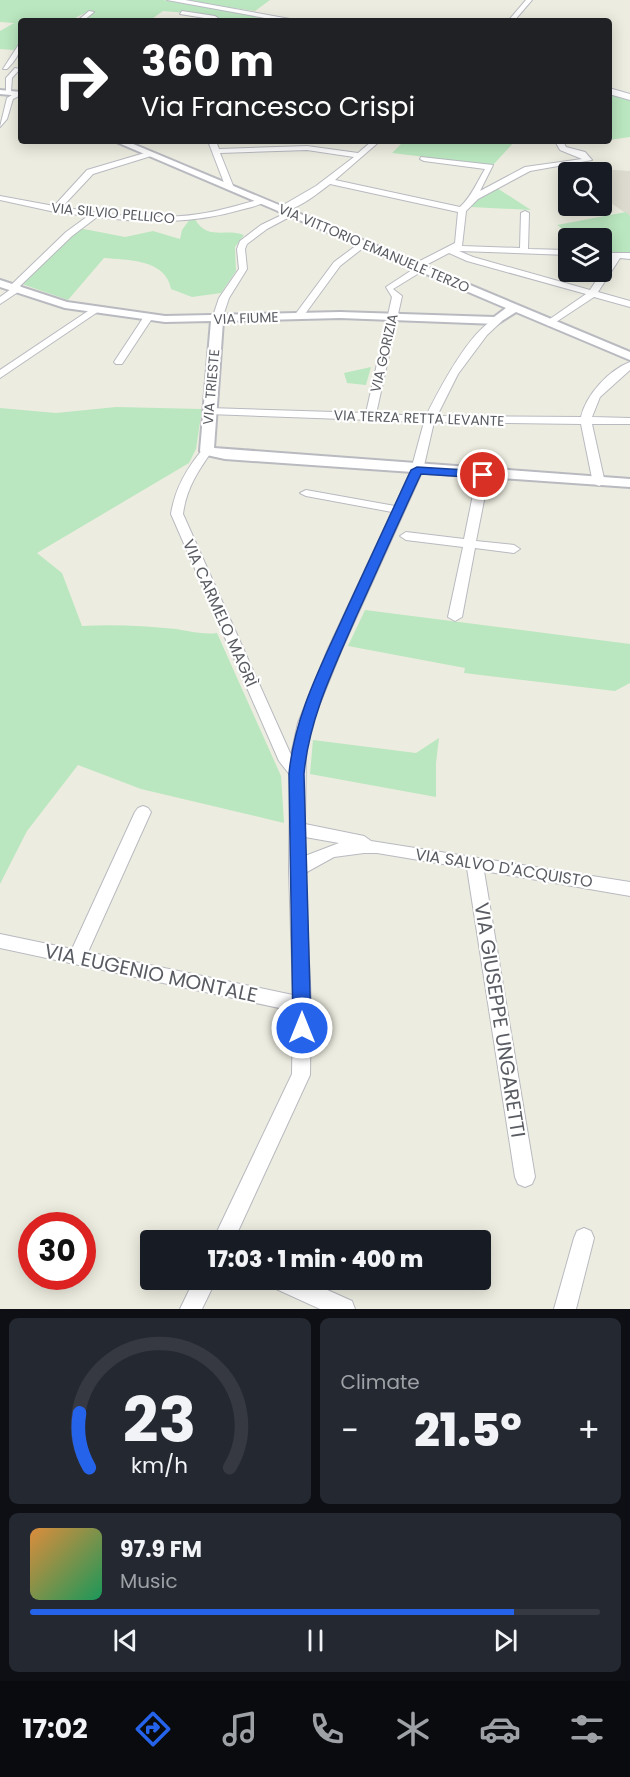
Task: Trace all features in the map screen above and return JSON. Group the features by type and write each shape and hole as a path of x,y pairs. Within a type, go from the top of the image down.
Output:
{"main road":[{"path":"171,0 279,18"},
{"path":"612,92 630,97"}],"street":[{"path":"514,18 529,0"},
{"path":"84,18 91,12"},
{"path":"182,13 215,18"},
{"path":"2,68 12,61 18,47"},
{"path":"2,68 18,70"},
{"path":"4,92 10,86 9,78 18,71"},
{"path":"0,125 10,98 18,95"},
{"name":"VIA VITTORIO EMANUELE TERZO","path":"125,144 630,356"},
{"path":"213,144 230,188"},
{"path":"325,144 328,151"},
{"path":"286,212 373,144"},
{"path":"452,249 459,244 462,210 475,197 528,169 588,160 582,154 563,148 561,144"},
{"path":"216,151 273,148 328,151 359,156"},
{"path":"55,210 90,172 148,154"},
{"path":"424,159 490,167 477,188 475,197"},
{"path":"328,181 462,210"},
{"name":"VIA SILVIO PELLICO","path":"0,198 55,210 152,219 189,218 230,211 262,201"},
{"name":"VIA TRIESTE","path":"207,451 208,411 217,319 224,298 243,269 241,249 243,243 286,212"},
{"path":"524,251 525,213"},
{"path":"0,300 16,288 69,234 96,214"},
{"path":"299,316 337,264 364,244"},
{"path":"452,249 558,253"},
{"path":"452,249 470,259 630,304"},
{"name":"VIA GORIZIA","path":"370,417 397,296 390,289 419,267 452,249"},
{"path":"612,256 630,256"},
{"path":"550,323 591,294 617,256"},
{"name":"VIA FIUME","path":"0,283 65,305 148,317 217,319 394,315 497,321"},
{"path":"228,1230 301,1075 302,1005 297,870 297,774 299,744 305,723 335,649 417,470 430,419 453,373 484,333 515,308"},
{"path":"0,375 94,310"},
{"path":"120,362 148,317"},
{"path":"599,483 586,421 587,410 609,381 630,366"},
{"name":"VIA TERZA RETTA LEVANTE","path":"208,411 430,419 630,421"},
{"path":"207,451 225,456 599,483 630,483"},
{"name":"VIA CARMELO MAGRÌ","path":"207,451 192,470 182,489 177,514 286,761 297,774"},
{"path":"455,617 483,475"},
{"path":"306,492 400,510"},
{"path":"406,536 514,549"},
{"path":"77,957 142,812"},
{"path":"297,829 353,838 377,847"},
{"path":"297,870 316,856 332,850 348,847 377,847"},
{"name":"VIA SALVO D'ACQUISTO","path":"377,847 630,889"},
{"name":"VIA GIUSEPPE UNGARETTI","path":"474,862 525,1177"},
{"name":"VIA EUGENIO MONTALE","path":"0,941 302,1005"},
{"path":"565,1309 584,1238"},
{"path":"191,1309 200,1290"},
{"path":"303,1290 344,1309"}],"shaded area":[{"path":"612,170 630,171 630,216 612,204"}],"green space":[{"path":"0,0 163,0 269,18 218,18 211,15 163,11 153,18 87,18 94,12 91,12 75,18 18,18 18,44 14,50 0,49 0,31 14,23 0,22"},
{"path":"179,0 270,0 255,11"},
{"path":"612,94 630,99 630,137 612,140"},
{"path":"401,144 512,144 493,165 392,153"},
{"path":"497,188 531,210 470,207 476,200"},
{"path":"626,212 630,216 630,254 612,253 612,228 561,228 557,225 612,216"},
{"path":"190,219 195,219 200,226 211,232 244,235 235,247 236,271 221,293 192,297 171,289 168,279 154,267 134,261 104,258 68,300 22,284 79,230 125,237 153,231 180,239 182,230"},
{"path":"371,367 366,385 347,383 344,373"},
{"path":"116,407 202,409 196,449 189,463 37,553 62,573 82,626 141,626 217,633 281,776 284,823 141,789 78,765 27,831 0,884 0,408 56,413"},
{"path":"365,610 630,644 630,683 615,691 464,673 465,668 348,646"},
{"path":"439,738 436,797 310,774 313,740 416,753"}],"route":[{"path":"302,1028 297,870 297,774 299,744 305,723 335,649 417,470 483,475"}]}
